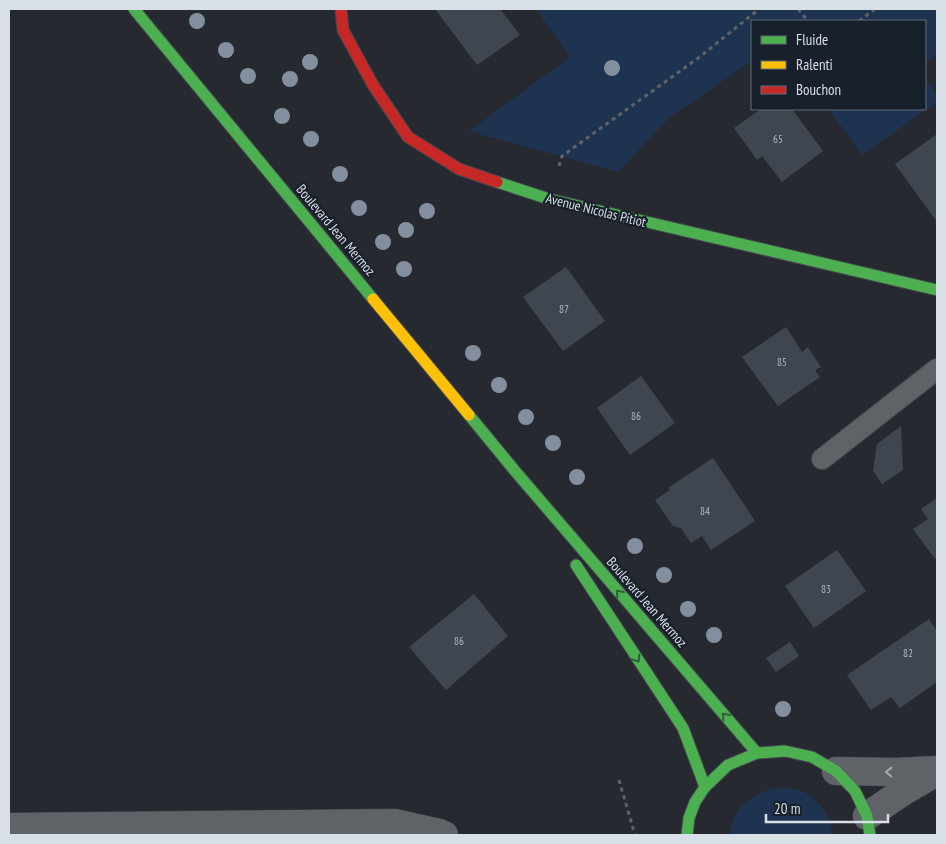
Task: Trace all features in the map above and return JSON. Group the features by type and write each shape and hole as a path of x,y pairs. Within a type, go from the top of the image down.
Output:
{"main road":[{"name":"Boulevard Jean Mermoz","path":"134,9 515,471 757,753"},
{"name":"Avenue Nicolas Pitiot","path":"341,9 343,30 373,85 408,138 459,169 549,199 937,290"},
{"name":"Boulevard Jean Mermoz","path":"515,471 683,728 705,787"},
{"path":"683,830 695,802 705,787 728,765 757,753 784,751 812,757 836,771 855,791 868,826"}],"street":[{"path":"836,771 937,771"},
{"path":"868,826 904,791 937,771"},
{"path":"9,827 394,823 439,832 444,835"}],"lane":[{"path":"822,459 937,370"}],"path":[{"path":"549,199 562,156 701,56 759,9"},
{"path":"798,9 807,20"},
{"path":"860,20 875,9"},
{"path":"619,780 635,835"}],"shaded area":[{"path":"536,9 937,9 937,54 926,62 926,20 751,20 751,62 670,117 618,172 469,131 570,57"},
{"path":"926,79 937,96 937,102 926,110"},
{"path":"830,110 926,110 862,155"},
{"path":"775,788 798,790 811,796 825,811 832,829 832,835 730,835 735,816 744,804 754,796"}],"building":[{"path":"435,9 500,9 520,35 477,65"},
{"path":"760,110 793,110 823,151 782,182 762,156 757,160 734,128"},
{"path":"937,134 937,222 895,164"},
{"path":"566,267 605,321 563,351 523,297"},
{"path":"786,327 802,352 808,347 821,367 815,370 820,377 778,406 742,357"},
{"path":"641,376 675,423 630,455 597,408"},
{"path":"901,426 903,470 882,484 873,471 877,444"},
{"path":"713,458 755,521 711,550 702,536 691,543 681,528 673,526 655,500 670,490 668,488"},
{"path":"937,498 937,557 935,559 913,529 928,519 921,509"},
{"path":"837,550 866,591 814,628 785,586"},
{"path":"474,594 508,636 446,690 409,647"},
{"path":"929,619 937,631 937,682 900,708 891,697 871,710 847,675"},
{"path":"790,642 799,656 776,672 766,658"}],"traffic: fast":[{"path":"134,9 373,299"},
{"path":"497,182 549,199 937,290"},
{"path":"469,415 757,753"},
{"path":"576,565 683,728 705,787"},
{"path":"687,835 689,818 695,802 705,787 728,765 757,753 785,751 812,757 836,771 855,791 867,816 870,835"}],"traffic: slow":[{"path":"373,299 469,415"}],"traffic: jam":[{"path":"341,9 343,30 373,85 408,137 459,169 497,182"}]}
